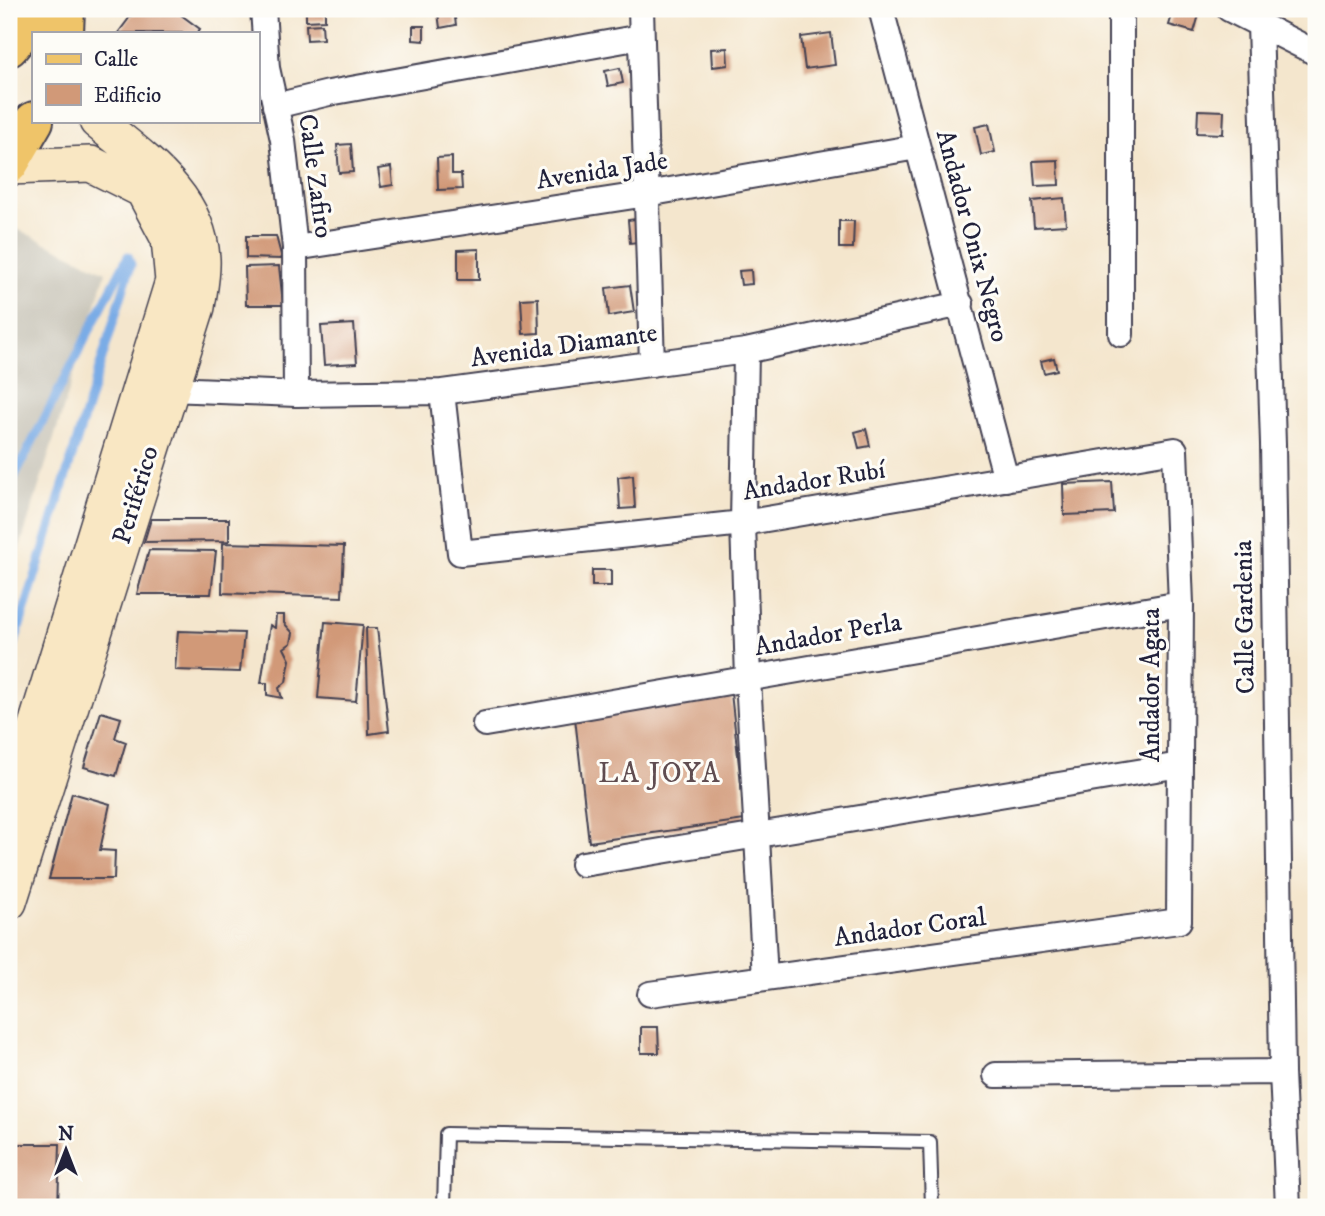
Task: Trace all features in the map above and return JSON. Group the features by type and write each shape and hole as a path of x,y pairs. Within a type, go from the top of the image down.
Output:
{"main road":[{"path":"9,47 40,9"},
{"path":"64,32 65,9"},
{"path":"9,166 33,122"},
{"name":"Periférico","path":"9,813 173,281 183,234 186,205 158,172 98,122"},
{"name":"Periférico","path":"9,166 91,164 143,190 202,259 197,307 9,902"}],"street":[{"name":"Calle Zafiro","path":"263,9 267,68 295,248 296,394"},
{"path":"640,9 652,364"},
{"name":"Andador Onix Negro","path":"881,9 1006,479"},
{"path":"1121,9 1121,334"},
{"path":"1229,9 1316,53"},
{"name":"Calle Gardenia","path":"1260,25 1273,444 1282,1072 1288,1207"},
{"path":"275,106 329,93 641,37"},
{"name":"Avenida Jade","path":"295,248 647,194 917,147"},
{"name":"Avenida Diamante","path":"169,389 296,394 442,392 746,351 961,304"},
{"path":"746,351 743,523 755,834 765,978"},
{"name":"Andador Rubí","path":"442,392 460,553 743,523 1175,450"},
{"name":"Andador Agata","path":"1175,450 1181,604 1179,920"},
{"name":"Andador Perla","path":"485,723 1181,604"},
{"path":"583,864 1180,765"},
{"name":"Andador Coral","path":"650,994 1179,920"},
{"path":"996,1075 1282,1072"}],"lane":[{"path":"444,1207 446,1134 930,1142 932,1207"}],"shaded area":[{"path":"15,228 106,272 9,582 9,232"}],"building":[{"path":"136,9 173,9 200,29 198,32 119,32"},
{"path":"306,9 325,9 325,20 306,21"},
{"path":"1174,9 1199,15 1194,32 1169,25"},
{"path":"454,11 456,25 440,28 438,13"},
{"path":"322,24 323,39 307,40 306,25"},
{"path":"413,26 424,26 424,41 413,40"},
{"path":"831,33 835,65 805,69 801,37"},
{"path":"727,48 728,65 712,67 711,49"},
{"path":"620,68 623,83 608,86 605,71"},
{"path":"1198,110 1224,111 1223,134 1197,133"},
{"path":"989,124 995,152 981,155 975,127"},
{"path":"351,144 353,172 339,173 337,145"},
{"path":"452,157 452,174 461,174 462,189 438,190 437,158"},
{"path":"1058,160 1059,185 1035,186 1033,161"},
{"path":"391,167 393,185 381,187 378,169"},
{"path":"1064,198 1066,225 1034,227 1032,201"},
{"path":"643,218 646,241 630,243 628,220"},
{"path":"839,221 854,221 853,248 839,248"},
{"path":"246,236 276,236 282,259 246,258"},
{"path":"479,249 479,280 458,280 458,250"},
{"path":"279,266 283,305 246,305 245,267"},
{"path":"751,270 752,284 741,285 739,271"},
{"path":"630,285 634,312 609,316 606,288"},
{"path":"538,298 539,333 523,334 521,299"},
{"path":"354,324 357,363 324,365 321,326"},
{"path":"1054,358 1057,370 1044,373 1041,361"},
{"path":"866,429 870,446 859,448 855,432"},
{"path":"633,475 635,508 620,509 618,477"},
{"path":"1112,482 1114,513 1064,515 1063,484"},
{"path":"151,519 229,519 229,541 144,542"},
{"path":"223,543 344,546 342,597 222,593"},
{"path":"149,550 216,551 211,594 137,594"},
{"path":"592,570 611,570 611,586 592,586"},
{"path":"276,615 284,615 284,623 293,633 291,643 284,648 290,660 286,682 279,688 282,698 267,695 267,683 261,683 270,625 275,628"},
{"path":"325,622 363,625 356,701 318,698"},
{"path":"366,628 377,628 389,731 369,734"},
{"path":"178,631 244,633 240,672 175,670"},
{"path":"731,693 745,820 589,842 575,718"},
{"path":"101,712 121,718 115,738 126,742 116,776 84,767"},
{"path":"72,793 110,804 100,850 115,851 114,879 49,879"},
{"path":"641,1027 658,1027 659,1053 641,1053"},
{"path":"9,1144 60,1144 58,1207 9,1207"}],"waterway":[{"path":"9,487 128,256 131,265 9,661"}],"district":[{"name":"LA JOYA","path":"660,773"}]}
